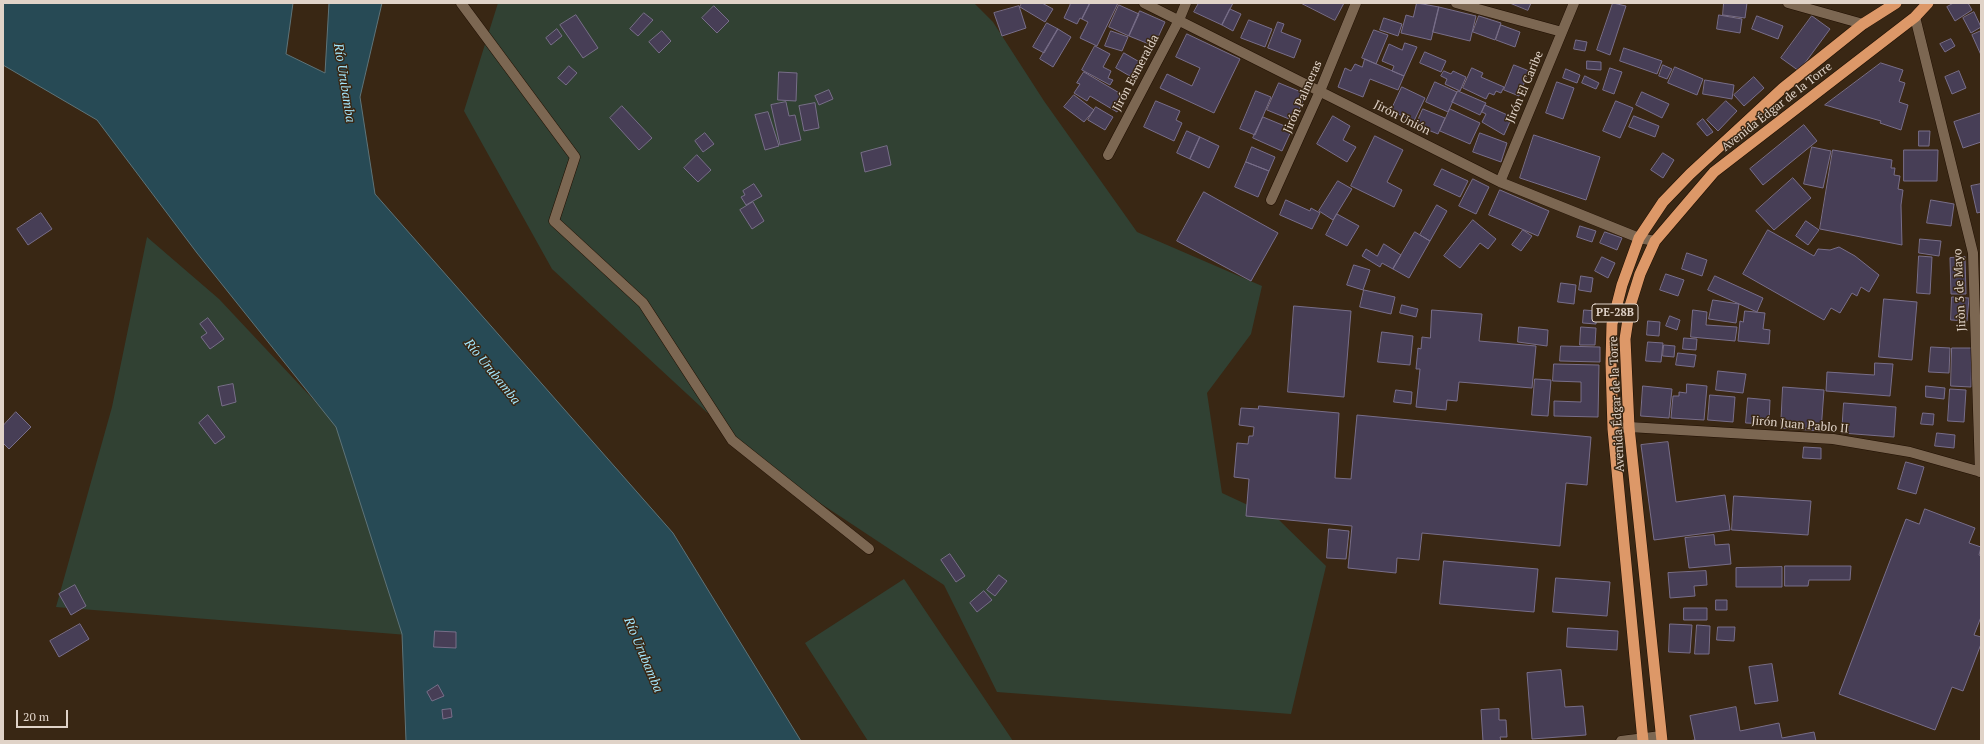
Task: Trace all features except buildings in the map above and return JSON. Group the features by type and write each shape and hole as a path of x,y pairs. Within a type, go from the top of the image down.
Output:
{"highway":[{"name":"Avenida Édgar de la Torre","path":"1661,738 1629,427 1625,339 1630,306 1640,274 1655,241 1714,172 1915,16 1928,3"},
{"name":"Avenida Édgar de la Torre","path":"1643,739 1613,428 1611,363 1612,324 1622,286 1639,238 1663,202 1690,174 1783,88 1863,24 1894,4"}],"street":[{"path":"461,3 575,157 554,221 642,303 732,440 869,549"},
{"name":"Jirón Unión","path":"1144,3 1500,182 1639,238 1655,241"},
{"name":"Jirón Esmeralda","path":"1108,155 1179,20 1186,3"},
{"name":"Jirón Palmeras","path":"1271,200 1320,91 1356,3"},
{"path":"1456,3 1562,32"},
{"name":"Jirón El Caribe","path":"1500,182 1574,3"},
{"path":"1788,3 1863,24"},
{"name":"Jiròn 3 de Mayo","path":"1915,16 1977,251 1981,472"},
{"name":"Jirón Juan Pablo II","path":"1613,428 1629,427 1832,439 1910,452 1981,472"},
{"path":"1621,741 1661,738"}],"green space":[{"path":"498,3 974,3 993,22 1044,101 1137,232 1262,286 1251,334 1207,393 1222,493 1278,519 1326,566 1291,714 997,692 944,585 767,468 552,269 464,111"},
{"path":"147,237 219,299 310,396 420,519 508,643 56,607 112,407"},
{"path":"904,579 1013,741 868,741 805,643"}],"water":[{"name":"Río Urubamba","path":"3,3 293,3 286,54 325,73 329,3 382,3 360,97 375,194 673,533 801,741 406,741 402,634 336,427 197,253 97,120 3,65"}]}
